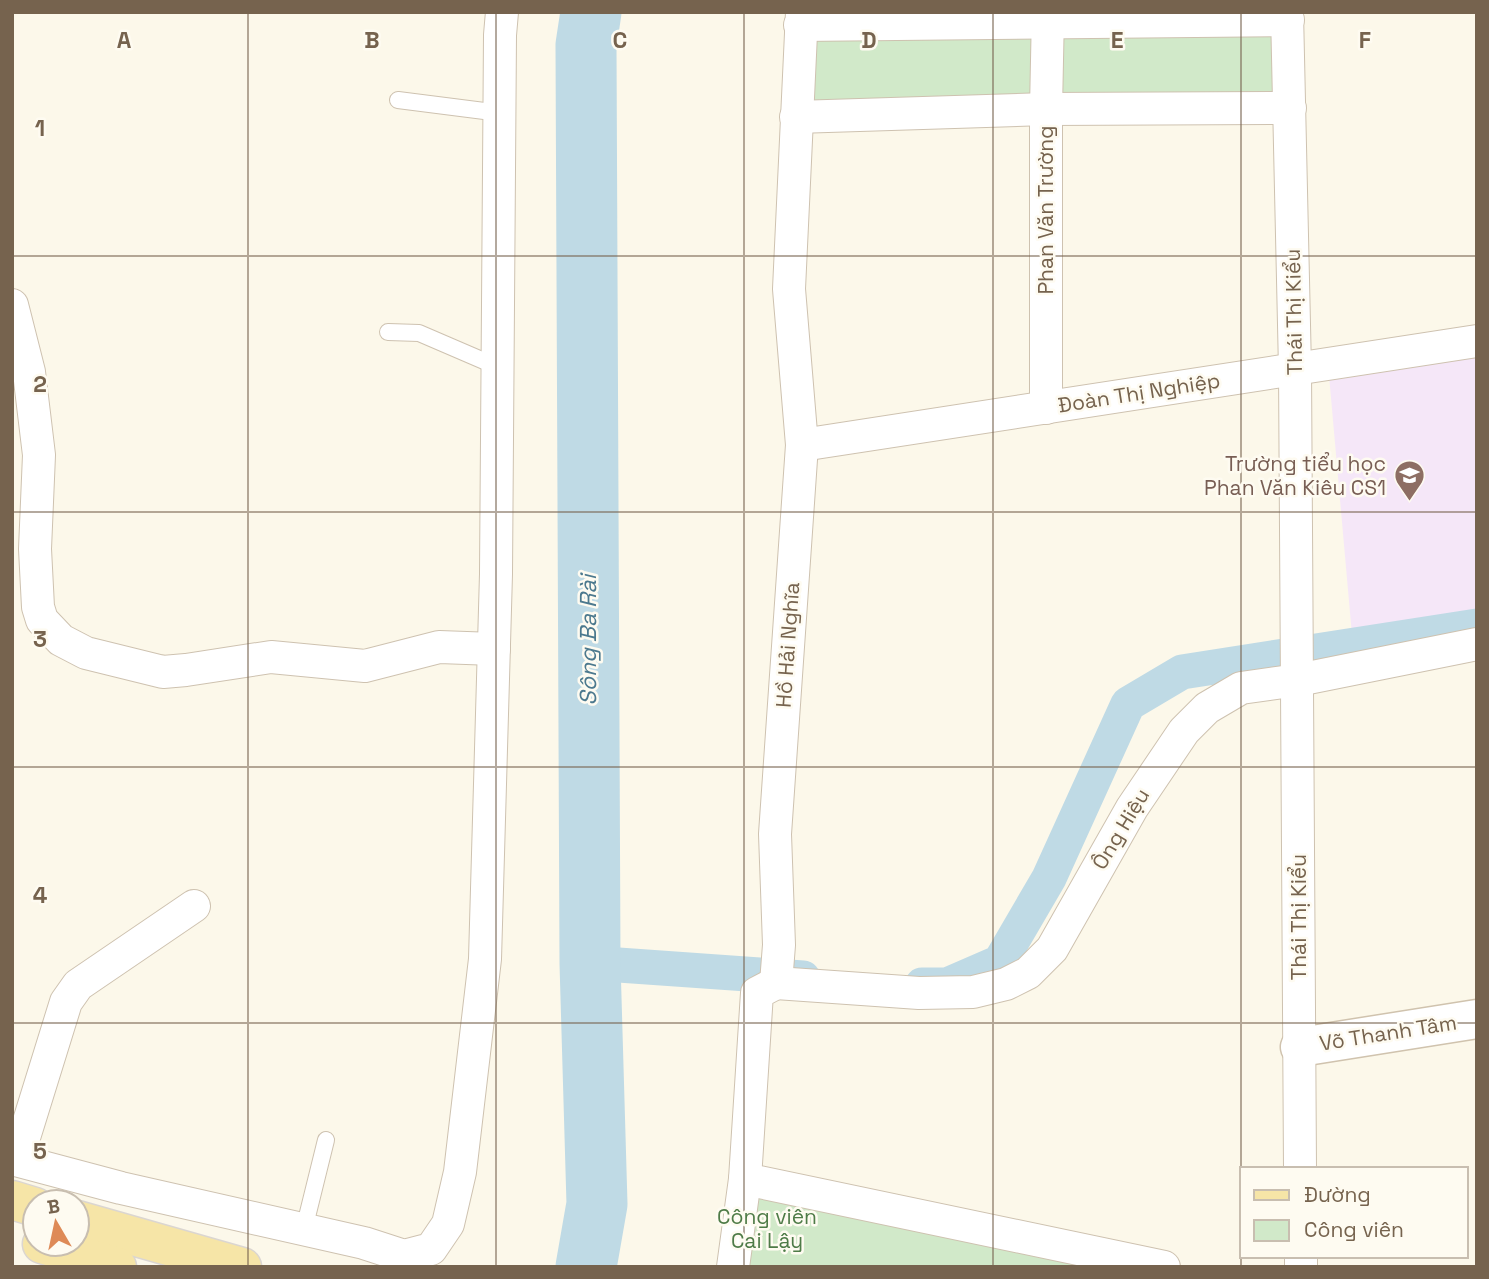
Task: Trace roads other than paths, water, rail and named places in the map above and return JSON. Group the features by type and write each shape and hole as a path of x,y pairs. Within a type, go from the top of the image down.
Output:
{"main road":[{"path":"91,1224 242,1267"},
{"path":"87,1258 117,1267"}],"street":[{"path":"194,906 78,985 66,1002 15,1160 121,1188 364,1243 404,1256 430,1249 447,1224 460,1172 485,959 494,649 502,12"},
{"path":"801,18 1287,16"},
{"name":"Thái Thị Kiểu","path":"1287,16 1295,369 1300,1167"},
{"name":"Phan Văn Trường","path":"1046,408 1048,17"},
{"name":"Hồ Hải Nghĩa","path":"776,984 779,945 775,834 802,445 789,289 801,18"},
{"path":"796,117 1046,109 1290,108"},
{"path":"12,304 29,372 39,455 26,481 35,549 36,587 41,620 61,640 86,653 163,671 271,657 365,666 439,647 494,649"},
{"name":"Đoàn Thị Nghiệp","path":"802,445 1477,341"},
{"name":"Ông Hiệu","path":"776,984 919,993 973,992 1006,984 1028,973 1052,949 1132,808 1184,731 1206,708 1241,688 1298,673 1477,644"},
{"path":"733,1267 745,1179 757,993 776,984"},
{"name":"Võ Thanh Tâm","path":"1300,1047 1477,1019"},
{"path":"745,1179 1164,1267"}],"lane":[{"path":"398,100 499,113"},
{"path":"388,332 419,334 498,367"},
{"path":"304,1229 326,1140"}],"waterway":[{"name":"Sông Ba Rài","path":"586,1267 597,1204 590,963 586,45 591,12"},
{"path":"922,985 947,985 1000,962 1049,878 1128,704 1182,672 1477,626"},
{"path":"590,963 803,978"}],"place":[{"name":"Trường tiểu học Phan Văn Kiêu CS1","path":"1409,503"}],"park label":[{"name":"Công viên Cai Lậy","path":"767,1229"}]}
